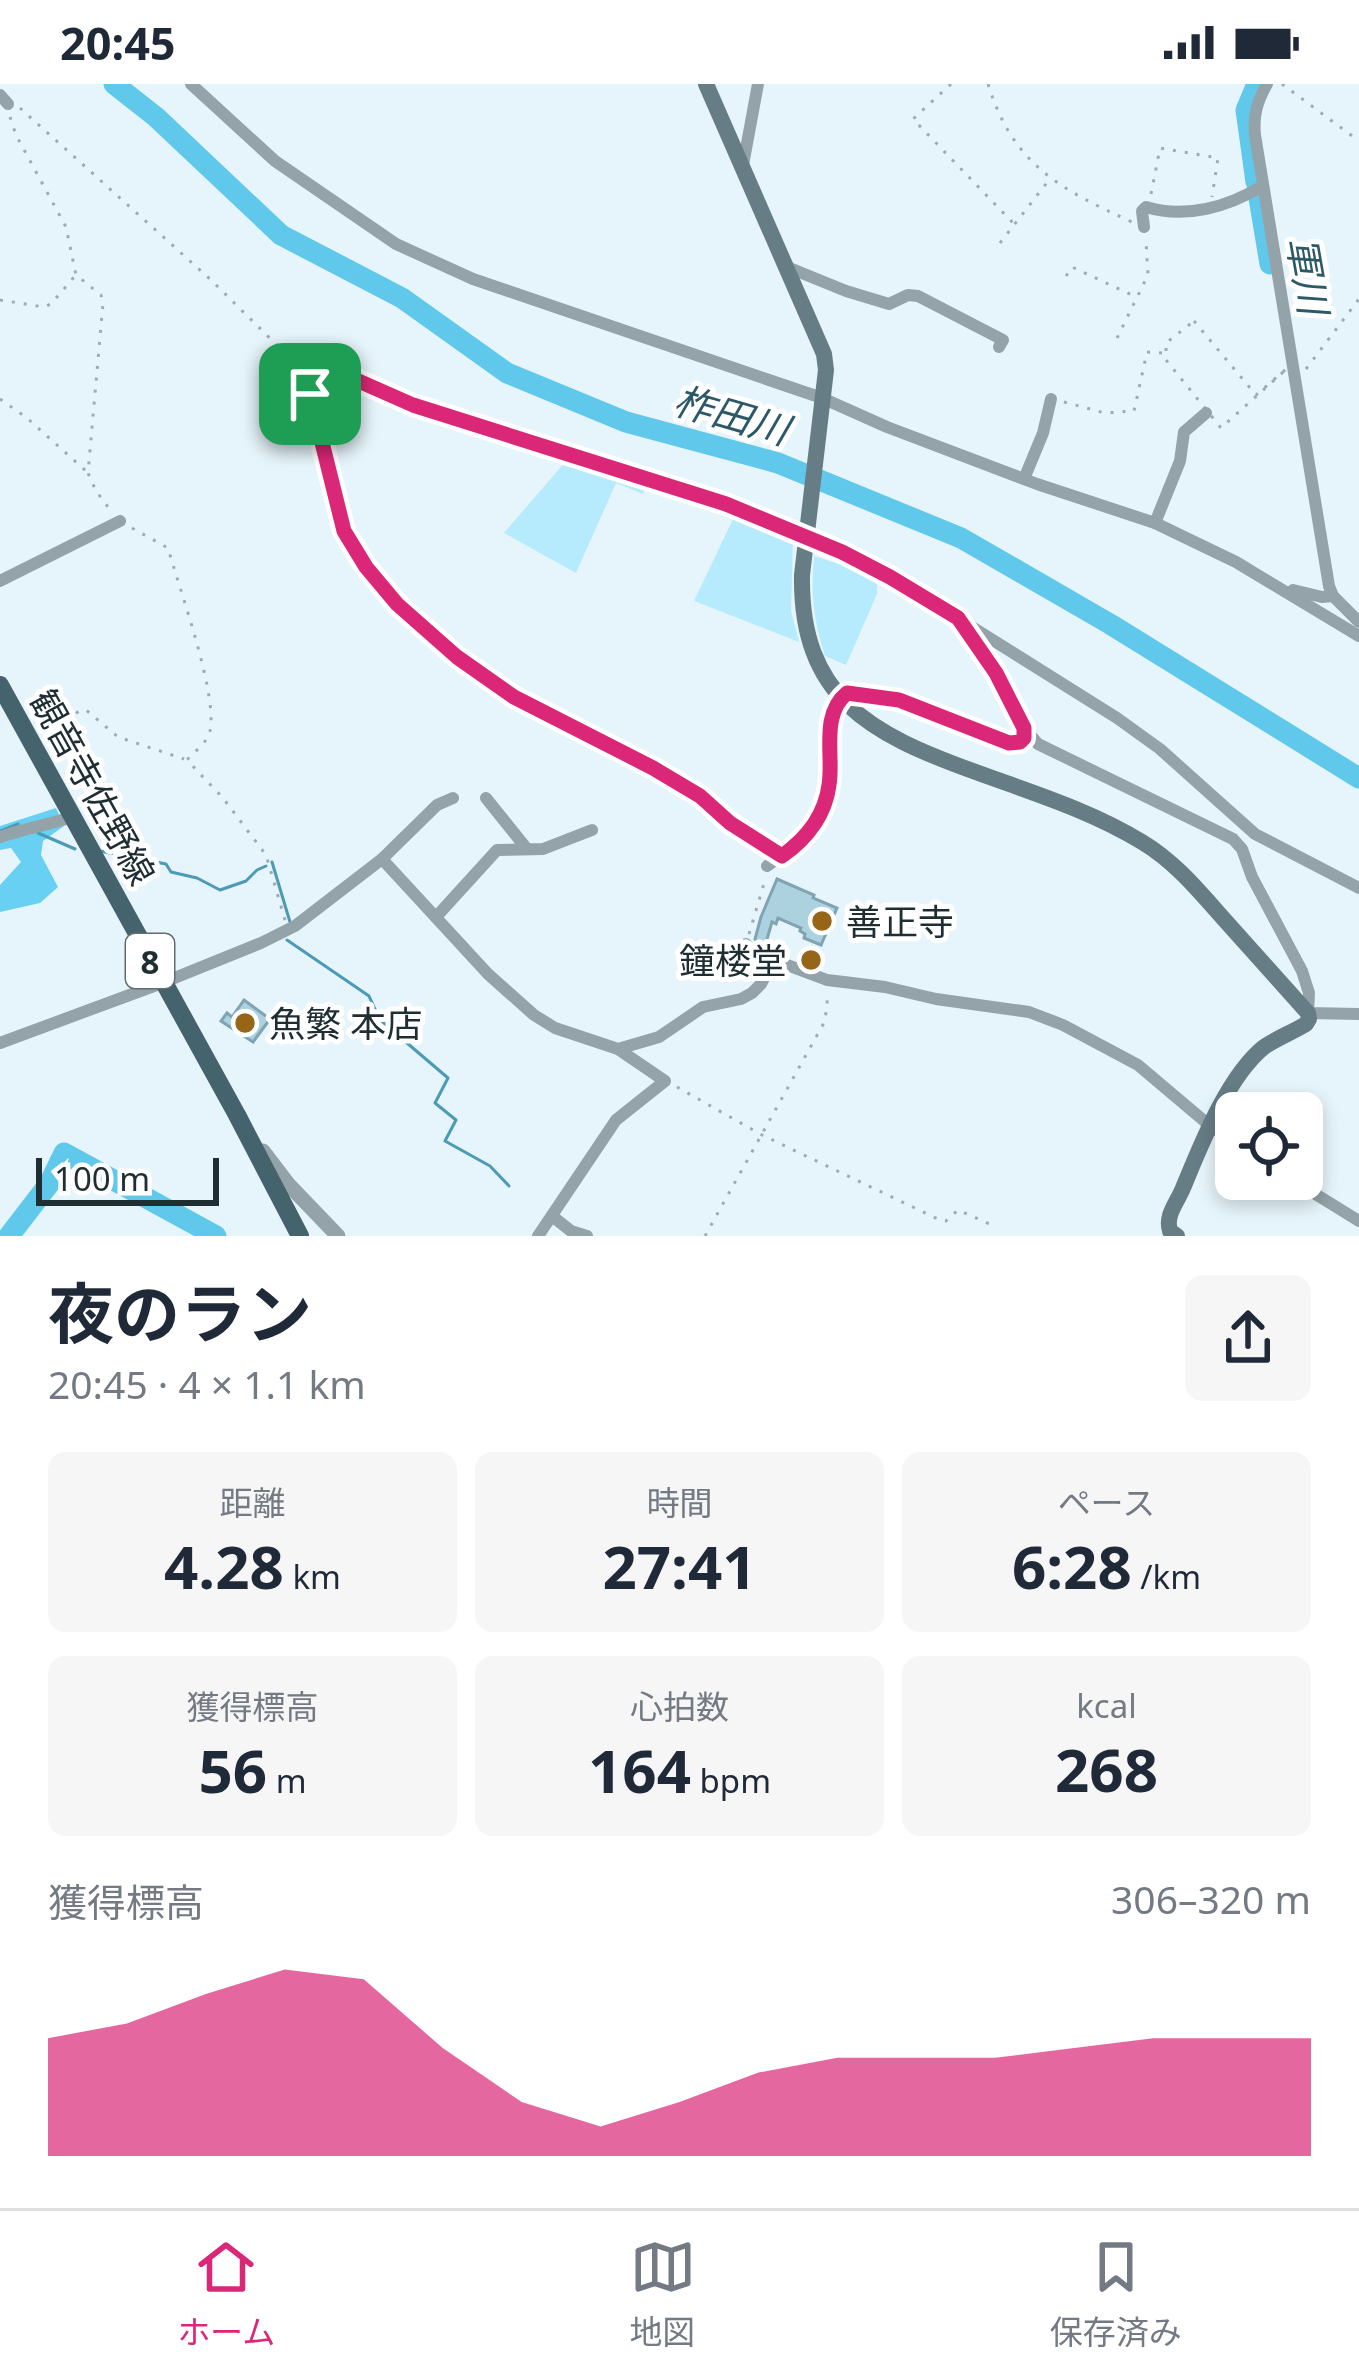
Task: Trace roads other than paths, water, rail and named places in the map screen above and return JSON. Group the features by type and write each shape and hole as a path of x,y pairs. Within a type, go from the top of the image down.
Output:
{"main road":[{"path":"706,84 824,355 802,608 817,663 861,719 890,737 1083,811 1146,844 1173,864 1308,1013 1306,1024 1264,1048 1247,1066 1209,1125 1167,1218 1170,1234"},
{"name":"観音寺佐野線","path":"0,685 300,1236"}],"street":[{"path":"190,84 275,161 396,244 494,286 821,398 1024,479 1155,523 1280,587 1359,636"},
{"path":"742,166 758,84"},
{"path":"1267,84 1253,118 1329,586 1359,622"},
{"path":"1144,226 1142,212 1148,208 1186,212 1210,208 1262,187"},
{"path":"787,267 890,304 908,295 918,296 1003,340 999,347"},
{"path":"1024,479 1051,399"},
{"path":"1155,523 1180,461 1184,432 1206,412"},
{"path":"762,520 842,552 958,618 1160,749 1255,834 1359,888"},
{"path":"0,581 120,521"},
{"path":"1280,587 1322,598 1333,596"},
{"path":"958,618 1038,744 1233,839 1242,848 1252,877 1302,971 1309,993 1308,1013 1359,1014"},
{"path":"767,866 802,842 813,826 829,791 829,738 840,697 847,693 899,700 1009,743 1024,738 1024,728"},
{"path":"0,1043 287,930 382,859 437,805 453,798"},
{"path":"485,798 526,849"},
{"path":"0,837 72,817"},
{"path":"436,917 497,850 543,849 592,830"},
{"path":"1242,848 1255,834"},
{"path":"382,859 488,974 534,1015 555,1028 618,1049 665,1081 616,1120 538,1236"},
{"path":"746,944 750,951 827,980 1029,1012 1063,1025 1138,1065 1215,1129"},
{"path":"618,1049 658,1037 703,1007 752,993 773,960"},
{"path":"237,1115 289,1186 338,1236"},
{"path":"1323,1199 1359,1221"},
{"path":"552,1216 587,1236"}],"waterway":[{"name":"柞田川","path":"114,84 156,117 281,235 402,298 507,373 626,422 778,463 961,538 1359,778"},
{"name":"軍川","path":"1256,182 1246,110 1257,84"},
{"name":"軍川","path":"1259,198 1270,264"},
{"path":"0,831 18,824"},
{"path":"38,833 75,849"},
{"path":"100,851 166,864 171,872 220,890 246,881 266,866"},
{"path":"272,862 290,922"},
{"path":"287,940 369,996 380,1020 448,1078 435,1103 456,1120 445,1141 490,1166 509,1186"},
{"path":"9,1236 49,1184 64,1153 216,1236"}],"place":[{"name":"善正寺","path":"822,921"},
{"name":"鐘楼堂","path":"811,960"},
{"name":"魚繁 本店","path":"245,1023"}]}
